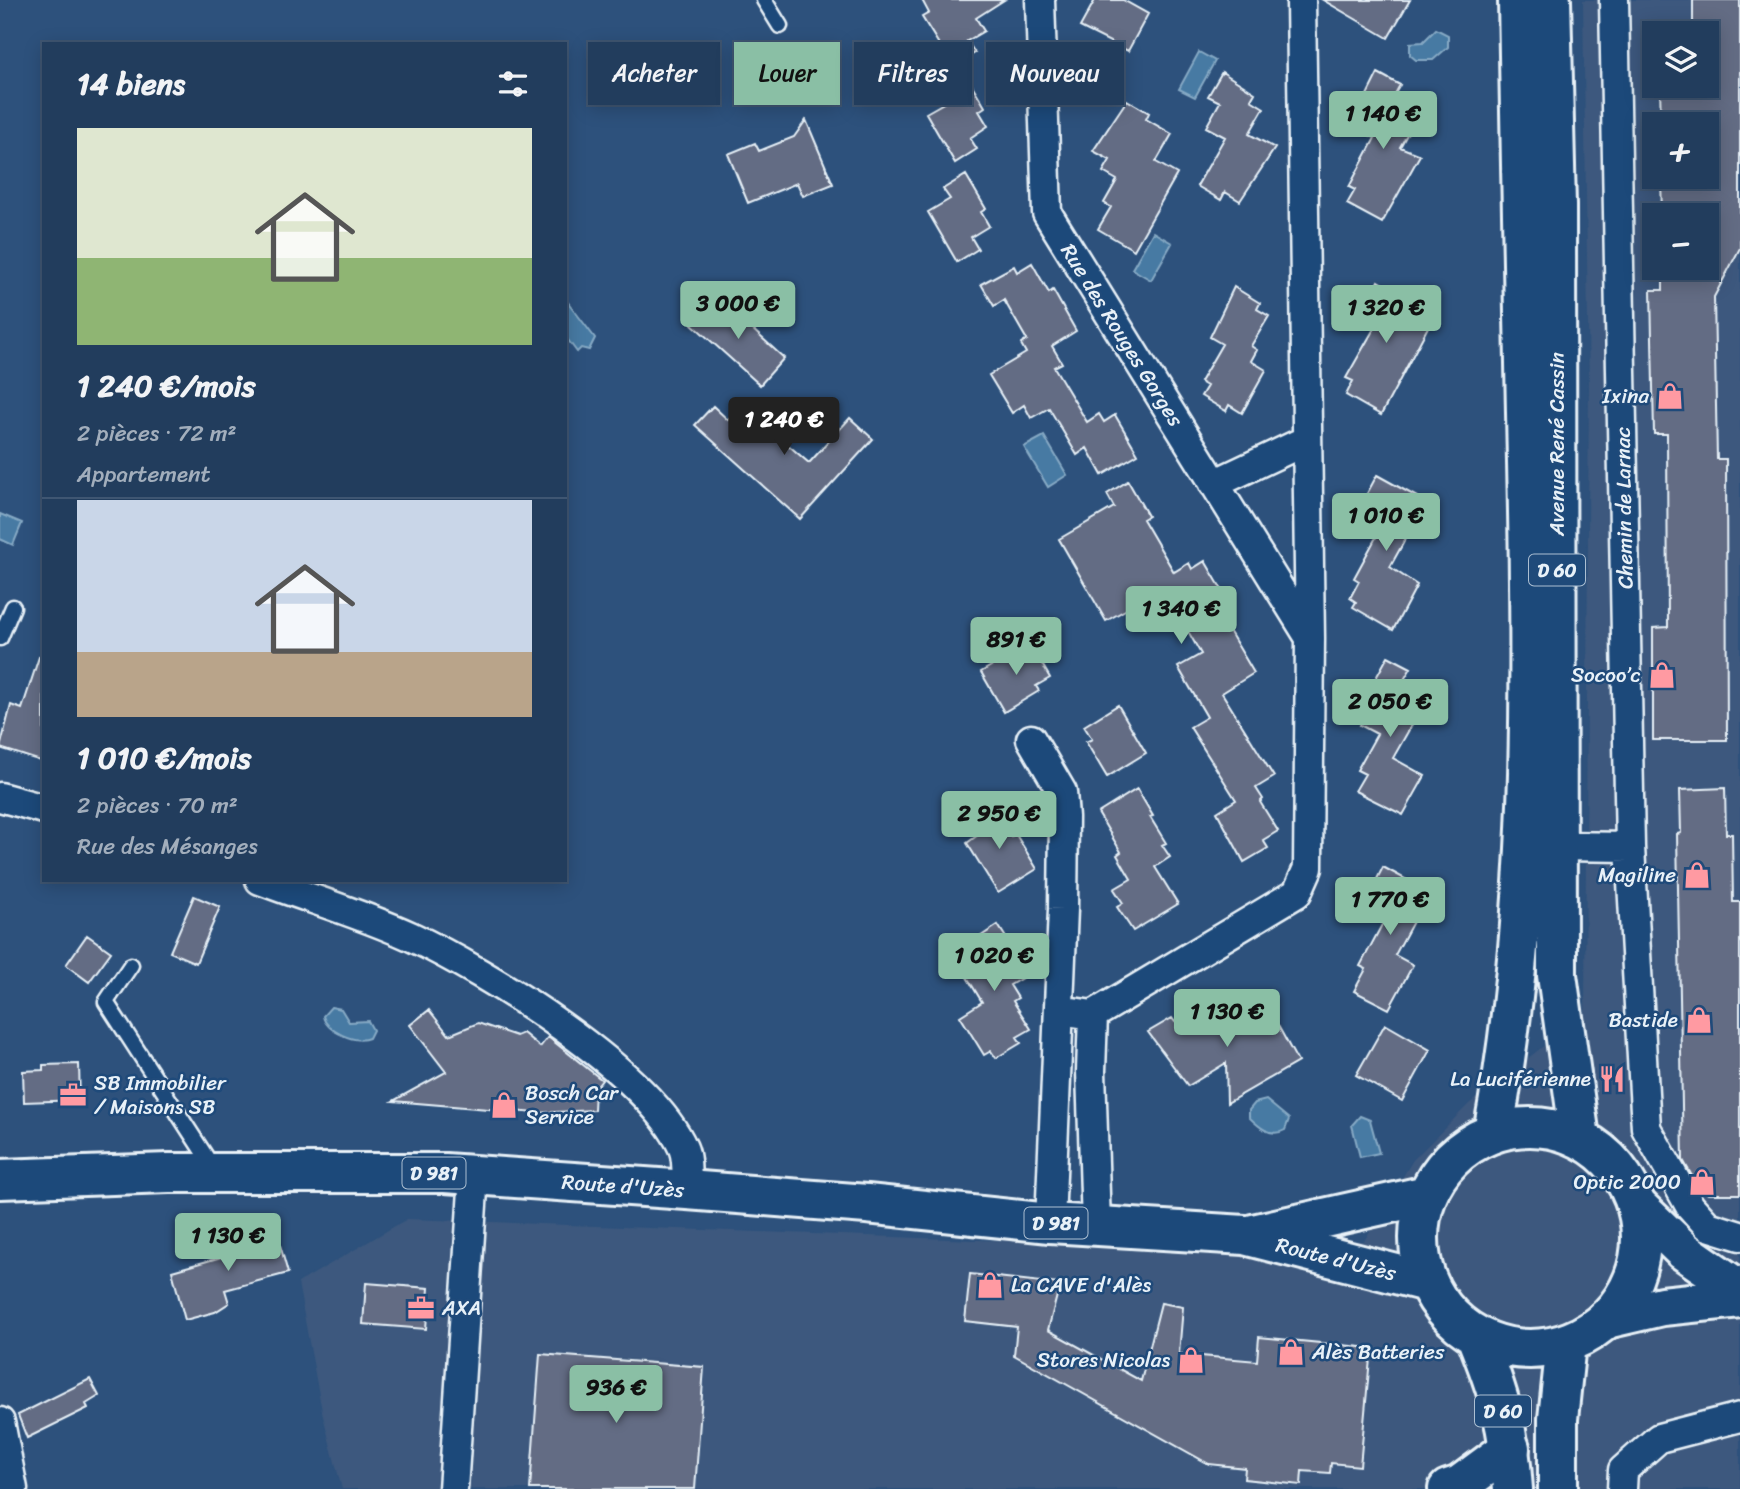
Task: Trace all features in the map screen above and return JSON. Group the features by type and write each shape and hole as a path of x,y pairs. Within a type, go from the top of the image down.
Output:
{"main road":[{"name":"Avenue René Cassin","path":"1493,1133 1508,1043 1522,879 1532,685 1518,0"},
{"name":"Avenue René Cassin","path":"1551,0 1556,206 1557,975 1580,1138"},
{"path":"1606,1319 1625,1295 1637,1267 1641,1237 1637,1206 1624,1179 1605,1155 1580,1138 1552,1129 1522,1127 1493,1133 1465,1147 1443,1168 1427,1195 1419,1223 1419,1243 1427,1282 1447,1313 1476,1336 1506,1347 1526,1348 1566,1343 1606,1319 1662,1306 1740,1298"},
{"name":"Route d'Uzès","path":"0,1179 217,1173 474,1175 687,1190 867,1203 1050,1223 1245,1235 1427,1282"},
{"name":"Route d'Uzès","path":"1245,1235 1427,1195"},
{"path":"1637,1206 1684,1251 1740,1290"},
{"name":"D 60","path":"1476,1336 1501,1400 1510,1448 1513,1489"},
{"name":"D 60","path":"1558,1489 1558,1419 1566,1343"},
{"path":"1448,1489 1460,1485 1510,1448"}],"street":[{"name":"Rue des Rouges Gorges","path":"1040,0 1046,213 1310,638"},
{"path":"1059,1010 1093,1015 1297,893 1308,868 1310,638 1301,0"},
{"name":"Chemin de Larnac","path":"1614,0 1630,848 1646,1128 1699,1216 1708,1226 1740,1236"},
{"path":"1214,484 1307,440"},
{"path":"1031,739 1062,792 1063,909 1050,1223"},
{"path":"0,797 42,808"},
{"path":"1558,846 1630,848"},
{"path":"265,882 410,936 498,986 583,1041 657,1105 685,1150 687,1190"},
{"path":"1093,1015 1091,1071 1096,1225"},
{"path":"453,1489 474,1175"},
{"path":"1622,1489 1623,1470 1660,1438 1740,1417"},
{"path":"0,1422 13,1489"}],"lane":[{"path":"764,0 780,26"},
{"path":"0,638 13,607"},
{"path":"131,965 106,1002 217,1173"}],"shaded area":[{"path":"1583,0 1740,0 1740,1489 342,1489 323,1416 298,1283 407,1219 973,1240 1364,1241 1413,1160 1470,1103 1585,1014 1589,384"},
{"path":"1436,29 1448,35 1448,47 1433,60 1416,60 1410,55 1410,43 1423,42"},
{"path":"1199,52 1215,61 1195,97 1179,89"},
{"path":"1153,232 1172,243 1151,280 1132,269"},
{"path":"567,301 595,338 589,350 581,348 577,352 567,339"},
{"path":"1044,436 1067,475 1048,487 1024,447"},
{"path":"0,514 22,523 13,545 0,539"},
{"path":"331,1007 341,1009 349,1022 368,1021 373,1030 369,1038 349,1038 329,1027 323,1016"},
{"path":"1266,1100 1289,1119 1285,1130 1270,1132 1249,1117 1249,1110 1255,1103"},
{"path":"1360,1116 1370,1120 1379,1153 1360,1157 1352,1125"}],"building":[{"path":"922,0 1004,0 976,18 984,31 968,42 938,42 922,17 929,13"},
{"path":"1095,0 1123,0 1148,14 1128,51 1124,49 1124,42 1110,42 1080,27"},
{"path":"1323,0 1410,0 1388,38"},
{"path":"1693,0 1740,0 1740,248 1714,297 1717,459 1726,459 1727,740 1653,740 1653,628 1668,627 1667,434 1654,434 1651,290 1663,290 1663,280 1719,280 1719,203 1662,203 1661,189 1719,189 1719,112 1661,112 1660,98 1719,98 1719,21 1693,21"},
{"path":"1222,72 1255,93 1251,100 1264,108 1249,134 1275,148 1240,201 1225,192 1221,200 1197,186 1225,137 1206,127 1220,102 1208,96"},
{"path":"1378,73 1400,85 1392,99 1419,113 1400,147 1420,155 1382,223 1347,204 1355,190 1349,187 1375,138 1356,128 1364,114 1359,111"},
{"path":"972,85 985,107 979,111 988,126 970,138 977,149 955,163 926,113 940,105 972,105"},
{"path":"1127,100 1149,113 1146,119 1172,134 1156,162 1177,174 1134,250 1098,229 1111,207 1104,203 1117,180 1103,172 1110,160 1093,151"},
{"path":"806,120 833,184 803,196 797,183 748,203 728,154 755,143 759,151 794,137"},
{"path":"966,175 986,209 981,212 989,226 971,237 978,249 957,262 928,212 950,199 943,189"},
{"path":"1032,263 1049,293 1053,290 1076,331 1052,346 1062,363 1054,367 1087,422 1099,414 1104,422 1115,415 1138,454 1102,475 1087,448 1077,455 1049,408 1031,418 1024,405 1012,413 989,375 1026,353 1021,344 1027,340 1004,300 994,306 981,284 1014,266 1017,272"},
{"path":"1378,281 1435,314 1381,415 1346,395 1353,381 1346,378 1375,327 1353,314 1364,294 1370,297"},
{"path":"1234,287 1260,303 1257,309 1269,316 1251,346 1257,350 1251,361 1266,370 1242,413 1229,405 1226,411 1201,396 1207,386 1200,382 1222,344 1210,337"},
{"path":"716,296 784,358 760,385 692,324"},
{"path":"742,405 809,463 850,418 873,439 800,519 695,425 713,406 728,420"},
{"path":"1377,475 1426,502 1390,567 1417,585 1393,630 1353,607 1356,602 1350,598 1359,581 1354,578 1380,530 1362,520 1370,505 1363,501"},
{"path":"1128,481 1148,516 1143,519 1174,572 1189,563 1192,569 1205,561 1231,605 1218,612 1254,673 1222,693 1274,777 1256,788 1263,799 1260,802 1278,831 1263,840 1268,848 1244,862 1217,812 1236,800 1190,727 1207,717 1178,667 1201,654 1172,603 1164,608 1155,593 1106,621 1059,539 1114,507 1107,494"},
{"path":"1030,643 1050,678 1036,686 1039,691 1004,712 981,672"},
{"path":"1388,656 1411,668 1402,683 1427,698 1393,758 1425,776 1403,815 1355,791 1365,774 1357,770 1377,734 1360,725 1374,700 1366,696"},
{"path":"39,657 42,658 42,761 0,748 11,705 22,709"},
{"path":"1118,705 1146,753 1107,777 1086,742 1092,739 1084,726"},
{"path":"1725,788 1726,834 1732,834 1733,902 1740,902 1740,1194 1708,1194 1697,1185 1683,1160 1677,834 1681,833 1680,790"},
{"path":"1137,789 1153,816 1150,817 1166,843 1162,845 1170,857 1155,867 1178,904 1133,931 1117,907 1123,903 1114,889 1131,879 1117,855 1121,852 1098,813"},
{"path":"991,806 1011,837 1015,833 1037,869 998,893 967,843 978,835 969,820"},
{"path":"1383,867 1429,892 1395,955 1413,965 1389,1009 1354,991 1366,969 1360,966 1385,919 1369,911 1377,894 1371,891"},
{"path":"194,896 220,907 196,963 170,952"},
{"path":"998,925 1029,974 1010,985 1018,998 1013,1001 1031,1029 1017,1037 1021,1043 996,1058 991,1051 984,1055 960,1016 982,1002 958,962 965,958 960,950"},
{"path":"87,935 111,952 89,982 66,965"},
{"path":"1265,1002 1298,1062 1227,1103 1226,1063 1188,1086 1148,1032 1172,1018 1175,1022 1190,1014 1201,1031 1246,1006 1250,1012"},
{"path":"429,1010 449,1035 478,1023 516,1036 523,1033 540,1047 548,1037 602,1080 595,1089 594,1110 537,1113 393,1101 446,1072 410,1025"},
{"path":"1385,1024 1430,1050 1402,1101 1356,1075"},
{"path":"79,1064 80,1100 24,1102 23,1071 43,1070 43,1065"},
{"path":"265,1229 270,1248 280,1245 288,1273 225,1290 229,1303 215,1312 185,1320 172,1271 225,1256 221,1241"},
{"path":"970,1274 1060,1284 1048,1330 1141,1381 1161,1303 1183,1307 1179,1354 1257,1361 1259,1337 1371,1348 1360,1466 1331,1463 1330,1473 1302,1471 1301,1485 1244,1479 1245,1468 1209,1464 1014,1355 1017,1327 965,1321"},
{"path":"366,1283 429,1288 426,1329 363,1324"},
{"path":"540,1354 704,1367 695,1489 530,1489"},
{"path":"90,1379 99,1396 86,1404 88,1408 27,1438 18,1415"}],"place":[{"name":"Ixina","path":"1670,396"},
{"name":"Socoo’c","path":"1662,675"},
{"name":"Magiline","path":"1697,875"},
{"name":"Bastide","path":"1699,1020"},
{"name":"La Luciférienne","path":"1612,1079"},
{"name":"SB Immobilier / Maisons SB","path":"73,1095"},
{"name":"Bosch Car Service","path":"504,1105"},
{"name":"Optic 2000","path":"1702,1182"},
{"name":"La CAVE d'Alès","path":"990,1285"},
{"name":"AXA","path":"421,1308"},
{"name":"Alès Batteries","path":"1291,1352"},
{"name":"Stores Nicolas","path":"1191,1360"}]}
